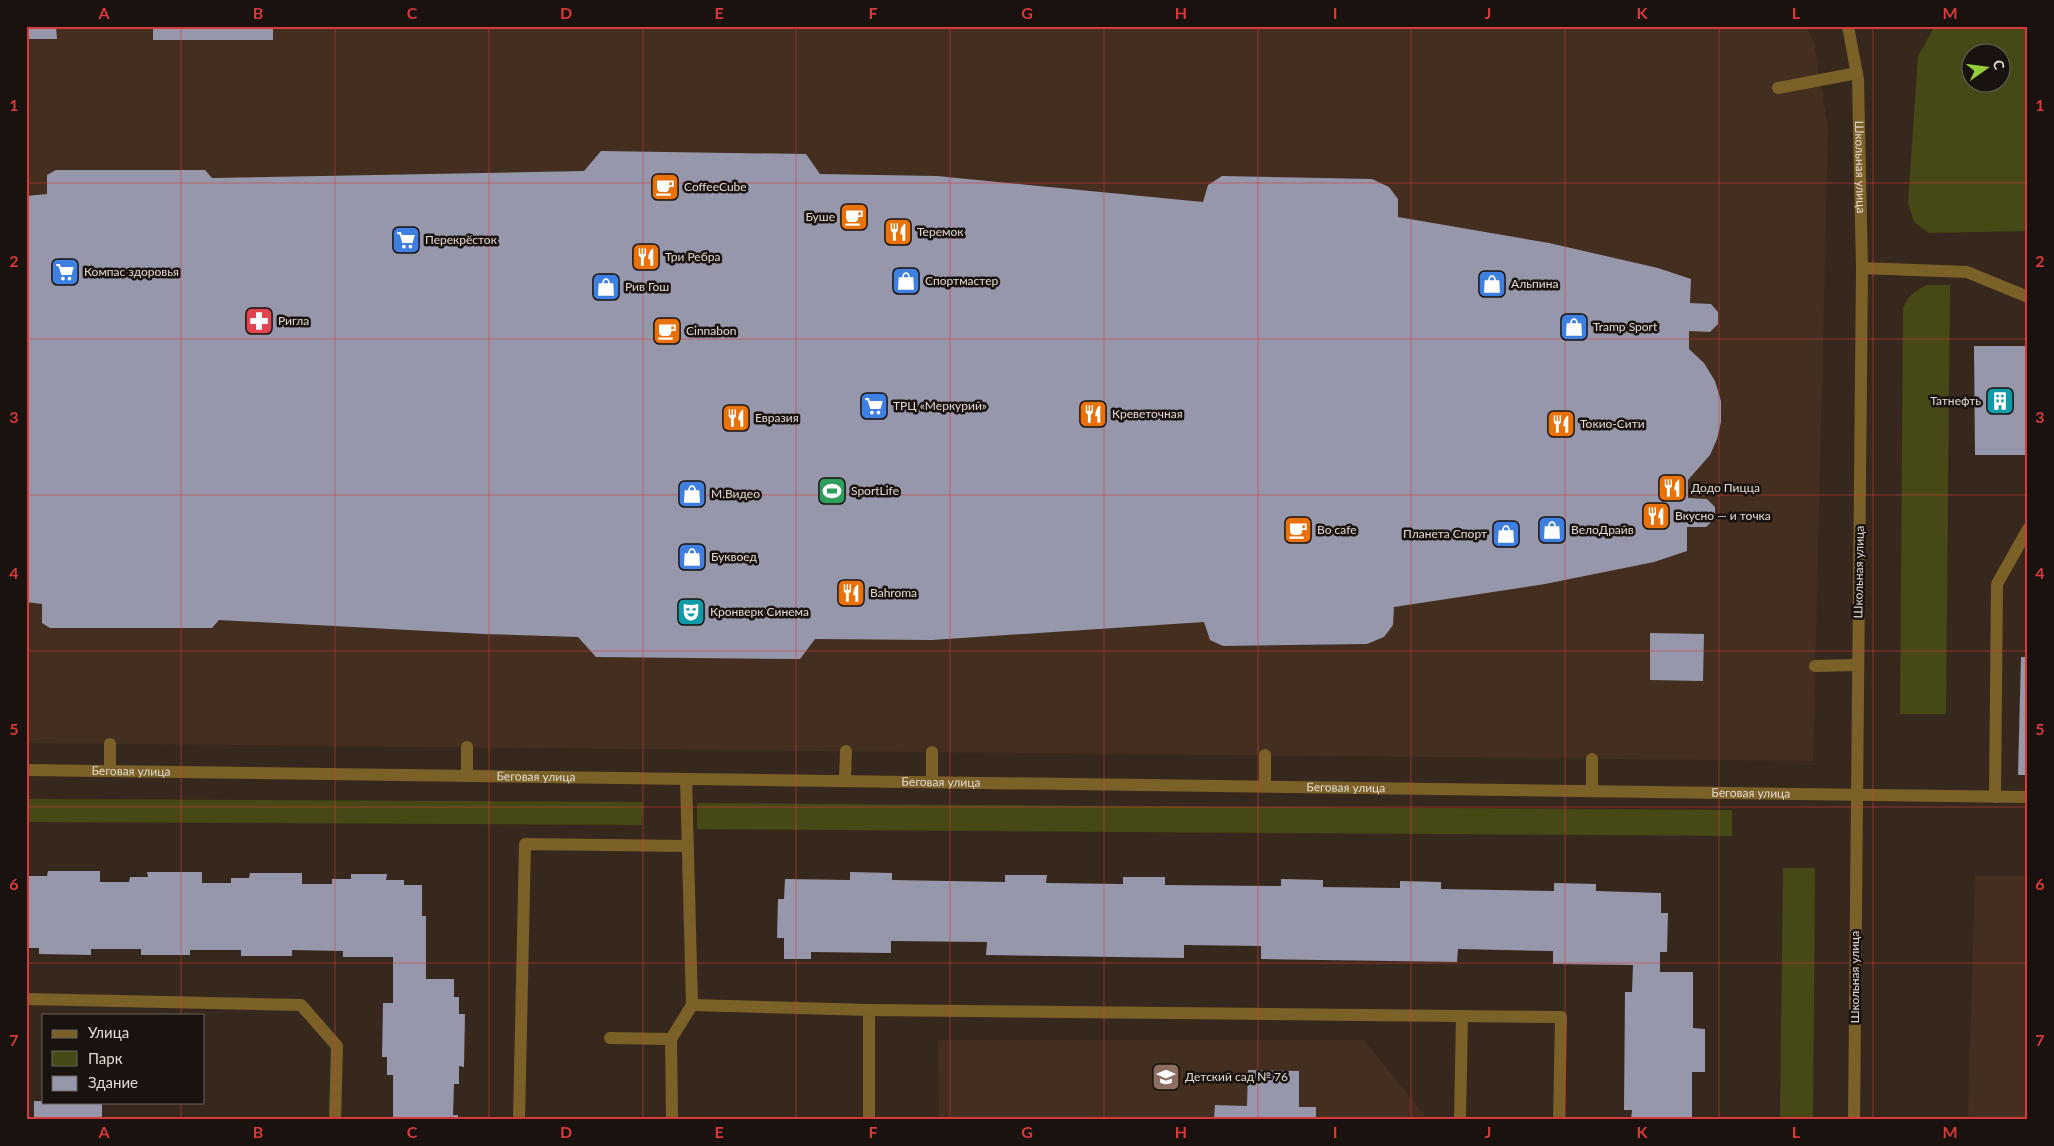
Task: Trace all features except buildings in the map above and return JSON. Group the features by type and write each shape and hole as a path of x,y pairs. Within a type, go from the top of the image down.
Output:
{"street":[{"name":"Школьная улица","path":"1848,26 1857,73 1862,268 1854,1120"},
{"path":"1778,88 1857,73"},
{"path":"1862,268 1967,272 2028,297"},
{"path":"1995,797 1997,584 2028,529"},
{"path":"1815,666 1858,665"},
{"path":"110,744 110,771"},
{"path":"467,747 467,776"},
{"path":"846,751 846,780"},
{"path":"932,752 932,782"},
{"path":"1265,756 1265,786"},
{"path":"1592,759 1592,790"},
{"name":"Беговая улица","path":"26,770 2028,797"},
{"path":"672,1120 671,1039 692,1005 686,778"},
{"path":"519,1120 525,844 687,846"},
{"path":"26,999 301,1005 337,1046 335,1120"},
{"path":"692,1005 869,1010 1561,1017 1559,1120"},
{"path":"868,1120 869,1010"},
{"path":"1460,1120 1462,1016"},
{"path":"610,1038 671,1039"}],"shaded area":[{"path":"26,26 1806,26 1814,42 1828,128 1813,761 26,743"},
{"path":"1975,876 2028,876 2028,1120 1968,1120"},
{"name":"Детский сад № 76","path":"938,1040 1364,1040 1424,1114 1424,1120 939,1120"}],"green space":[{"path":"1935,26 2028,26 2028,231 1929,233 1914,222 1908,203 1918,56"},
{"path":"1927,285 1950,285 1946,714 1900,714 1903,308 1912,294"},
{"path":"26,799 643,802 642,825 26,822"},
{"path":"697,803 1732,810 1732,836 697,829"},
{"path":"1783,868 1815,868 1813,1120 1780,1120"}],"place":[{"name":"CoffeeCube","path":"665,187"},
{"name":"Буше","path":"854,217"},
{"name":"Теремок","path":"898,232"},
{"name":"Перекрёсток","path":"406,240"},
{"name":"Три Ребра","path":"646,257"},
{"name":"Компас здоровья","path":"65,272"},
{"name":"Спортмастер","path":"906,281"},
{"name":"Альпина","path":"1492,284"},
{"name":"Рив Гош","path":"606,287"},
{"name":"Ригла","path":"259,321"},
{"name":"Tramp Sport","path":"1574,327"},
{"name":"Cinnabon","path":"667,331"},
{"name":"Татнефть","path":"2000,401"},
{"name":"ТРЦ «Меркурий»","path":"874,406"},
{"name":"Креветочная","path":"1093,414"},
{"name":"Евразия","path":"736,418"},
{"name":"Токио-Сити","path":"1561,424"},
{"name":"Додо Пицца","path":"1672,488"},
{"name":"SportLife","path":"832,491"},
{"name":"М.Видео","path":"692,494"},
{"name":"Вкусно — и точка","path":"1656,516"},
{"name":"Bo cafe","path":"1298,530"},
{"name":"ВелоДрайв","path":"1552,530"},
{"name":"Планета Спорт","path":"1506,534"},
{"name":"Буквоед","path":"692,557"},
{"name":"Bahroma","path":"851,593"},
{"name":"Кронверк Синема","path":"691,612"},
{"name":"Детский сад № 76","path":"1166,1077"}]}
